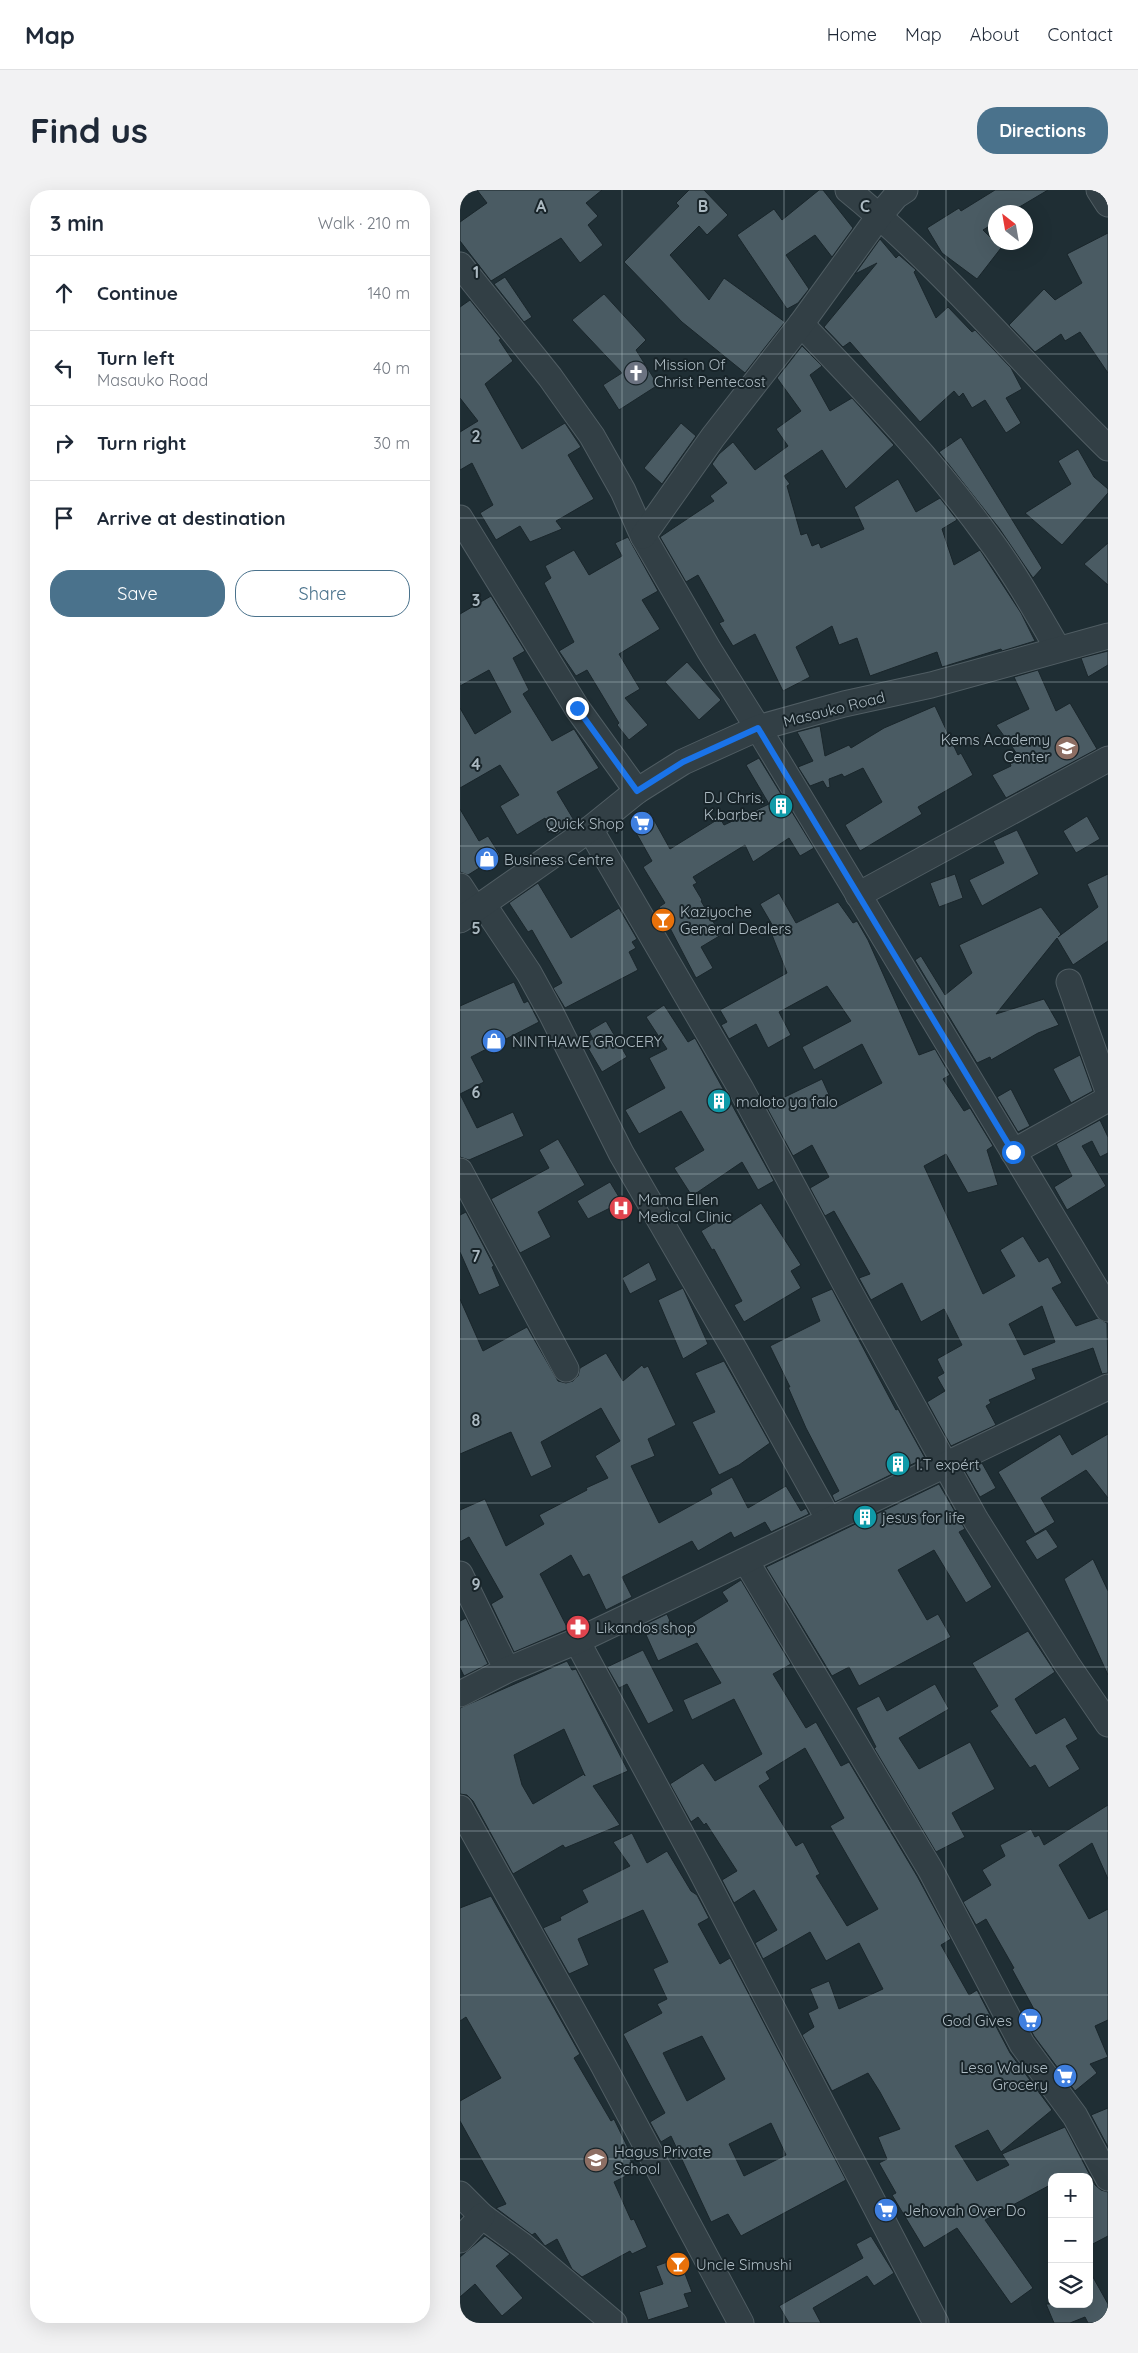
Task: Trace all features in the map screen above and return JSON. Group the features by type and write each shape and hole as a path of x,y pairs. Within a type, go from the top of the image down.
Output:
{"street":[{"path":"848,190 880,215 957,291 1062,403 1108,448"},
{"path":"643,536 713,437 801,324 880,215 896,196 905,190"},
{"path":"1099,190 1108,204"},
{"path":"460,265 550,377 592,436 623,491 643,536 709,650 758,728 1108,1309"},
{"path":"801,324 900,428 948,485 988,536 1031,602 1058,649"},
{"path":"460,518 572,700 637,791"},
{"name":"Masauko Road","path":"472,911 590,829 637,791 683,762 758,728 844,704 931,685 1108,636"},
{"path":"858,895 1108,759"},
{"path":"590,829 741,1089 846,1287 947,1464 976,1520 1067,1664 1108,1724"},
{"path":"460,886 472,911 538,989 620,1153 736,1352 829,1520"},
{"path":"1069,982 1108,1091"},
{"path":"1013,1152 1108,1099"},
{"path":"460,1171 566,1369"},
{"path":"460,1694 507,1670 577,1641 746,1561 1108,1387"},
{"path":"746,1561 930,1869 1022,2044 1075,2116 1108,2178"},
{"path":"460,1574 507,1670"},
{"path":"577,1641 699,1867 936,2323"},
{"path":"460,1808 602,2065 741,2323"},
{"path":"460,2194 482,2216 537,2258 614,2323"},
{"path":"460,2240 482,2216"}],"building":[{"path":"477,190 602,190 586,203 598,216 588,225 603,245 580,263 561,238 491,281 460,241 460,222 487,203"},
{"path":"689,190 704,190 728,215 707,235 699,226 670,255 709,300 724,278 785,322 745,373 682,322 624,262 679,206 676,203"},
{"path":"819,190 823,190 853,228 832,257 815,235 786,255 809,289 798,303 787,309 737,235 774,209 782,220"},
{"path":"995,190 1048,190 1023,205 988,205 988,227 983,230 988,235 988,250 999,250 977,279 942,253 927,228 959,208 961,211"},
{"path":"1108,233 1108,373 1080,332 1065,341 1061,334 1035,352 1009,325 1044,289 1055,300 1082,283 1067,254"},
{"path":"880,239 896,258 899,255 916,270 914,272 936,318 948,307 972,332 975,330 1011,368 1022,389 1006,398 1021,423 1006,433 985,400 972,408 963,393 959,397 954,391 920,422 850,342 843,347 824,327 877,263 855,274"},
{"path":"505,277 532,317 524,322 494,284"},
{"path":"604,294 646,340 636,350 658,385 619,410 603,385 622,373 572,320"},
{"path":"470,300 501,339 499,340 513,361 485,384 522,449 565,423 581,447 568,455 594,499 556,521 562,529 530,542 520,526 496,540 480,513 493,505 472,463 460,470 460,432 478,421 460,398 460,307"},
{"path":"802,346 822,366 810,375 830,411 852,398 894,445 846,489 822,450 784,476 790,484 787,486 801,535 807,533 812,546 819,543 821,548 864,529 854,507 898,479 916,512 940,498 957,520 942,529 954,565 980,550 1021,613 1035,641 942,667 937,652 870,676 857,638 839,645 832,626 796,647 810,677 783,691 755,634 733,646 719,623 724,621 698,575 686,582 660,537 714,501 710,496 727,483 712,464 719,454 733,442 755,470 788,446 776,429 801,411 777,378"},
{"path":"681,423 696,436 662,484 644,468"},
{"path":"961,437 1042,568 1033,578 999,528 939,452"},
{"path":"1078,449 1094,477 1108,489 1108,493 1062,545 1025,513 1071,484 1058,461"},
{"path":"628,537 658,591 642,600 660,629 619,654 640,689 625,698 648,725 629,740 617,725 619,723 587,670 576,676 559,651 574,642 544,583 551,578 545,566 574,550 589,575 622,556 615,543"},
{"path":"1108,543 1108,585 1084,564"},
{"path":"491,596 525,651 513,658 529,690 523,694 552,741 574,729 599,768 557,792 575,822 556,835 545,818 517,835 500,806 519,795 500,765 460,788 460,708 475,734 511,712 489,670 460,686 460,614"},
{"path":"1108,651 1108,665 1088,677 1081,658"},
{"path":"687,662 721,700 699,720 665,682"},
{"path":"1038,670 1056,711 1070,703 1097,749 1006,798 992,775 1011,766 1010,763 1020,758 996,725 1029,709 1014,677"},
{"path":"935,706 958,755 961,753 973,775 918,807 922,814 860,851 845,825 882,802 863,768 844,777 842,774 829,779 830,787 827,788 823,781 810,786 798,767 813,761 797,732 820,726 825,756 849,745 851,748 884,728"},
{"path":"759,758 814,848 800,856 789,838 753,862 745,845 693,877 697,883 693,885 721,935 701,947 713,968 696,978 659,907 665,903 643,867 652,861 630,822 649,811 670,849 720,818 724,825 769,804 746,765"},
{"path":"460,809 479,841 488,836 500,855 468,875 460,872"},
{"path":"1087,816 1100,839 1076,853 1063,831"},
{"path":"1017,830 1039,874 982,906 969,880 1004,863 993,841"},
{"path":"955,874 963,898 939,907 930,883"},
{"path":"1108,874 1108,941 1073,965 1057,938 996,1014 1044,999 1059,1025 1038,1033 991,1060 990,1057 977,1063 915,960 921,956 945,995 972,973 959,945 1041,907 1061,934 1058,937 1098,907 1087,884"},
{"path":"538,883 571,938 619,908 637,939 632,942 636,948 629,952 638,970 565,1008 553,988 562,983 560,979 532,930 528,932 509,903"},
{"path":"779,893 796,923 838,902 853,923 857,921 868,940 919,1055 935,1049 950,1075 943,1079 964,1111 970,1108 993,1146 987,1150 998,1185 968,1193 946,1154 924,1166 983,1294 1015,1276 1000,1250 1023,1236 1039,1262 1048,1257 1062,1283 1052,1288 1076,1326 1098,1318 1107,1323 1108,1373 1102,1374 1093,1348 1032,1369 1036,1379 989,1400 991,1403 986,1406 996,1425 951,1446 927,1402 945,1391 937,1377 944,1373 937,1359 962,1345 944,1309 921,1322 902,1283 871,1300 859,1278 870,1274 834,1211 825,1216 810,1188 829,1177 812,1145 793,1156 766,1106 822,1079 835,1108 882,1083 862,1044 814,1070 802,1047 851,1021 827,986 779,1012 791,1035 768,1048 756,1024 729,1039 721,1025 727,1022 720,1010 787,973 772,935 777,933 760,904","holes":["1042,1306 1055,1342 1024,1355 1009,1324"]},
{"path":"514,982 524,1003 528,1001 539,1022 471,1057 484,1082 460,1094 460,1006"},
{"path":"664,1005 688,1042 695,1038 774,1181 758,1190 742,1162 692,1196 674,1168 704,1150 681,1111 639,1134 625,1110 665,1088 649,1058 667,1049 646,1017"},
{"path":"606,1021 627,1057 602,1072 585,1043 593,1039 589,1031"},
{"path":"1080,1055 1093,1091 1071,1103 1053,1069"},
{"path":"1011,1089 1030,1126 1018,1132 997,1097"},
{"path":"460,1094 477,1128 513,1112 524,1136 469,1160 460,1157"},
{"path":"1100,1120 1108,1137 1108,1153 1100,1157 1092,1141 1082,1146 1106,1186 1067,1210 1054,1187 1072,1176 1056,1144"},
{"path":"558,1139 585,1185 538,1212 551,1237 520,1253 491,1199 549,1168 539,1150"},
{"name":"Mama Ellen Medical Clinic","path":"610,1182 622,1202 588,1219 577,1201"},
{"path":"761,1203 801,1265 791,1271 801,1288 744,1322 734,1305 742,1301 714,1249 712,1250 701,1231 726,1216 730,1223"},
{"path":"466,1212 494,1266 492,1267 500,1286 479,1295 460,1252 460,1215"},
{"path":"649,1262 657,1280 630,1294 622,1278"},
{"path":"683,1288 708,1344 683,1359 658,1300"},
{"path":"832,1289 896,1410 898,1409 925,1458 835,1502 832,1495 839,1491 806,1428 788,1387 790,1387 770,1346 820,1321 811,1298"},
{"path":"460,1299 483,1351 527,1327 558,1381 566,1383 573,1381 578,1376 580,1368 606,1353 623,1381 642,1365 644,1368 648,1366 676,1425 648,1439 655,1456 631,1466 659,1523 712,1494 710,1489 732,1477 748,1508 786,1486 801,1511 806,1508 809,1514 771,1532 765,1522 734,1538 731,1532 698,1551 692,1541 622,1577 632,1597 606,1610 589,1574 583,1577 571,1555 540,1574 568,1629 514,1652 491,1604 503,1597 469,1537 460,1542 460,1510 485,1499 506,1546 544,1524 539,1515 587,1490 586,1488 608,1478 595,1456 620,1441 601,1408 541,1442 552,1467 531,1477 511,1432 460,1454"},
{"path":"724,1361 770,1443 739,1465 719,1475 692,1422 715,1412 695,1373"},
{"path":"1060,1434 1072,1455 1108,1434 1108,1498 1086,1470 1041,1498 1055,1522 1035,1534 998,1472"},
{"path":"982,1463 996,1488 980,1497 965,1471"},
{"path":"939,1484 965,1529 959,1532 992,1587 966,1603 934,1550 898,1570 927,1620 938,1614 951,1637 859,1686 849,1667 832,1676 766,1567"},
{"path":"1046,1529 1058,1547 1037,1560 1025,1541"},
{"path":"1093,1559 1108,1591 1108,1675 1064,1579"},
{"path":"741,1580 791,1664 773,1674 806,1728 816,1722 841,1766 849,1762 917,1876 951,1939 941,1945 969,1995 977,1990 1010,2053 1052,2110 1001,2152 988,2130 955,2146 977,2181 1009,2165 1002,2154 1065,2127 1089,2173 1048,2173 1048,2186 985,2220 1033,2288 1011,2304 957,2228 924,2248 892,2195 896,2193 879,2163 887,2159 878,2137 900,2129 880,2092 868,2073 832,2091 802,2035 814,2027 808,2013 818,2008 810,1989 829,1981 839,2009 883,1989 859,1943 826,1961 810,1932 763,1959 755,1943 777,1930 754,1890 734,1903 722,1880 737,1871 706,1823 704,1825 698,1817 691,1822 670,1784 703,1763 715,1781 762,1754 734,1699 692,1720 683,1700 721,1683 697,1643 658,1661 642,1626 667,1614 675,1633 728,1601 722,1592","holes":["805,1748 844,1818 830,1826 878,1909 847,1926 816,1876 820,1874 803,1842 796,1846 759,1786 770,1779 766,1772"]},
{"path":"466,1618 488,1664 464,1676 460,1668 460,1621"},
{"path":"1028,1631 1055,1672 1015,1699 1036,1734 1065,1717 1078,1739 1066,1746 1080,1769 1049,1788 1035,1765 1030,1768 990,1711 998,1706 972,1663"},
{"path":"643,1650 674,1711 648,1724 627,1684 619,1688 607,1667"},
{"path":"567,1661 572,1670 576,1669 628,1771 593,1786 620,1825 565,1848 563,1845 513,1874 473,1801 467,1795 460,1794 460,1708","holes":["564,1729 585,1776 584,1774 533,1804 522,1785 514,1755"]},
{"path":"935,1684 949,1709 899,1738 919,1769 970,1742 995,1789 952,1813 965,1837 936,1852 874,1748 876,1747 856,1708 879,1696 887,1711"},
{"path":"1108,1805 1108,1879 1092,1843 1059,1865 1089,1919 1108,1909 1108,2020 1095,2026 1108,2057 1090,2064 1097,2073 1075,2091 1034,2036 1023,2016 1035,2011 1012,1969 1014,1968 986,1919 976,1925 963,1902 991,1885 982,1870 1005,1856 1000,1845 1031,1829 1035,1837 1039,1835 1044,1845"},
{"path":"632,1833 647,1863 667,1851 691,1891 697,1895 709,1918 698,1924 720,1964 730,1958 846,2180 741,2236 728,2214 711,2222 671,2136 661,2142 650,2122 665,2113 623,2034 662,2013 657,2004 667,1999 653,1969 668,1962 643,1910 578,1939 589,1965 569,1974 543,1928 561,1920 560,1917 588,1902 582,1890 630,1866 613,1842","holes":["702,2036 725,2079 687,2101 663,2053","771,2123 786,2155 744,2176 729,2144"]},
{"path":"491,1896 580,2054 574,2058 611,2121 614,2119 629,2150 626,2151 636,2171 614,2182 631,2220 634,2219 647,2247 632,2254 630,2251 582,2277 572,2269 557,2239 545,2246 535,2233 532,2235 496,2208 506,2204 460,2121 460,2101 501,2078 466,2017 460,2021 460,1908"},
{"path":"1108,2108 1108,2147 1091,2115"},
{"path":"1093,2181 1101,2190 1108,2192 1108,2236 1093,2244"},
{"path":"485,2236 510,2254 496,2266 523,2298 502,2316 475,2284 460,2297 460,2257"},
{"path":"871,2236 894,2273 874,2286 867,2276 813,2308 821,2323 789,2323 779,2306 863,2258 856,2244"},
{"path":"679,2258 692,2292 684,2294 689,2307 648,2320 639,2292 663,2284 656,2266"},
{"path":"1093,2277 1108,2304 1108,2316 1096,2323 1088,2323 1085,2317 1070,2323 1054,2323 1046,2304 1048,2304 1048,2308 1093,2308"}],"place":[{"name":"Mission Of Christ Pentecost","path":"636,373"},
{"name":"Kems Academy Center","path":"1067,748"},
{"name":"DJ Chris. K.barber","path":"781,806"},
{"name":"Quick Shop","path":"642,823"},
{"name":"Business Centre","path":"487,859"},
{"name":"Kaziyoche General Dealers","path":"663,920"},
{"name":"NINTHAWE GROCERY","path":"494,1041"},
{"name":"maloto ya falo","path":"719,1101"},
{"name":"Mama Ellen Medical Clinic","path":"621,1208"},
{"name":"I.T expért","path":"898,1464"},
{"name":"jesus for life","path":"865,1517"},
{"name":"Likandos shop","path":"578,1627"},
{"name":"God Gives","path":"1030,2020"},
{"name":"Lesa Waluse Grocery","path":"1065,2076"},
{"name":"Hagus Private School","path":"596,2160"},
{"name":"Jehovah Over Do","path":"886,2210"},
{"name":"Uncle Simushi","path":"678,2264"}],"route":[{"path":"577,708 637,791 683,762 758,728 1013,1152"}]}
